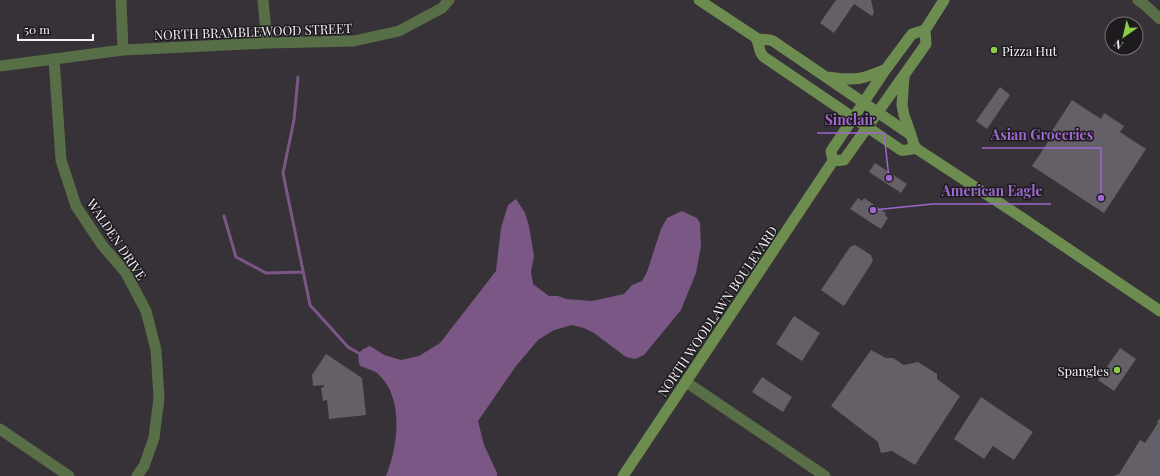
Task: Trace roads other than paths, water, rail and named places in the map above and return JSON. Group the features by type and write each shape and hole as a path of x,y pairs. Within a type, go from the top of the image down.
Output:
{"main road":[{"path":"699,0 755,37 773,42 911,135"},
{"name":"NORTH WOODLAWN BOULEVARD","path":"833,161 844,160 904,76 926,44 925,30 944,0"},
{"name":"NORTH WOODLAWN BOULEVARD","path":"624,476 833,161 831,151 886,69 912,34 925,30"},
{"path":"755,37 759,44 759,52 764,57 901,150 917,149"},
{"path":"825,77 859,79 886,69"},
{"path":"904,76 902,104 904,115 914,145 917,149 1160,311"}],"street":[{"path":"121,0 123,50"},
{"path":"263,0 267,43"},
{"name":"NORTH BRAMBLEWOOD STREET","path":"0,66 123,50 267,43 354,41 400,31 442,8 449,0"},
{"path":"1138,0 1160,19"},
{"name":"WALDEN DRIVE","path":"54,59 62,160 76,206 102,245 126,273 146,311 156,350 159,398 154,438 144,466 137,476"},
{"path":"686,382 825,476"},
{"path":"0,429 69,476"}],"waterway":[{"path":"298,77 294,120 283,173 310,305 348,347 362,355"},
{"path":"224,216 236,257 266,273 303,272"}],"place":[{"name":"Pizza Hut","path":"994,50"},
{"name":"Sinclair","path":"889,178"},
{"name":"Asian Groceries","path":"1101,198"},
{"name":"American Eagle","path":"873,210"},
{"name":"Spangles","path":"1117,370"}]}
